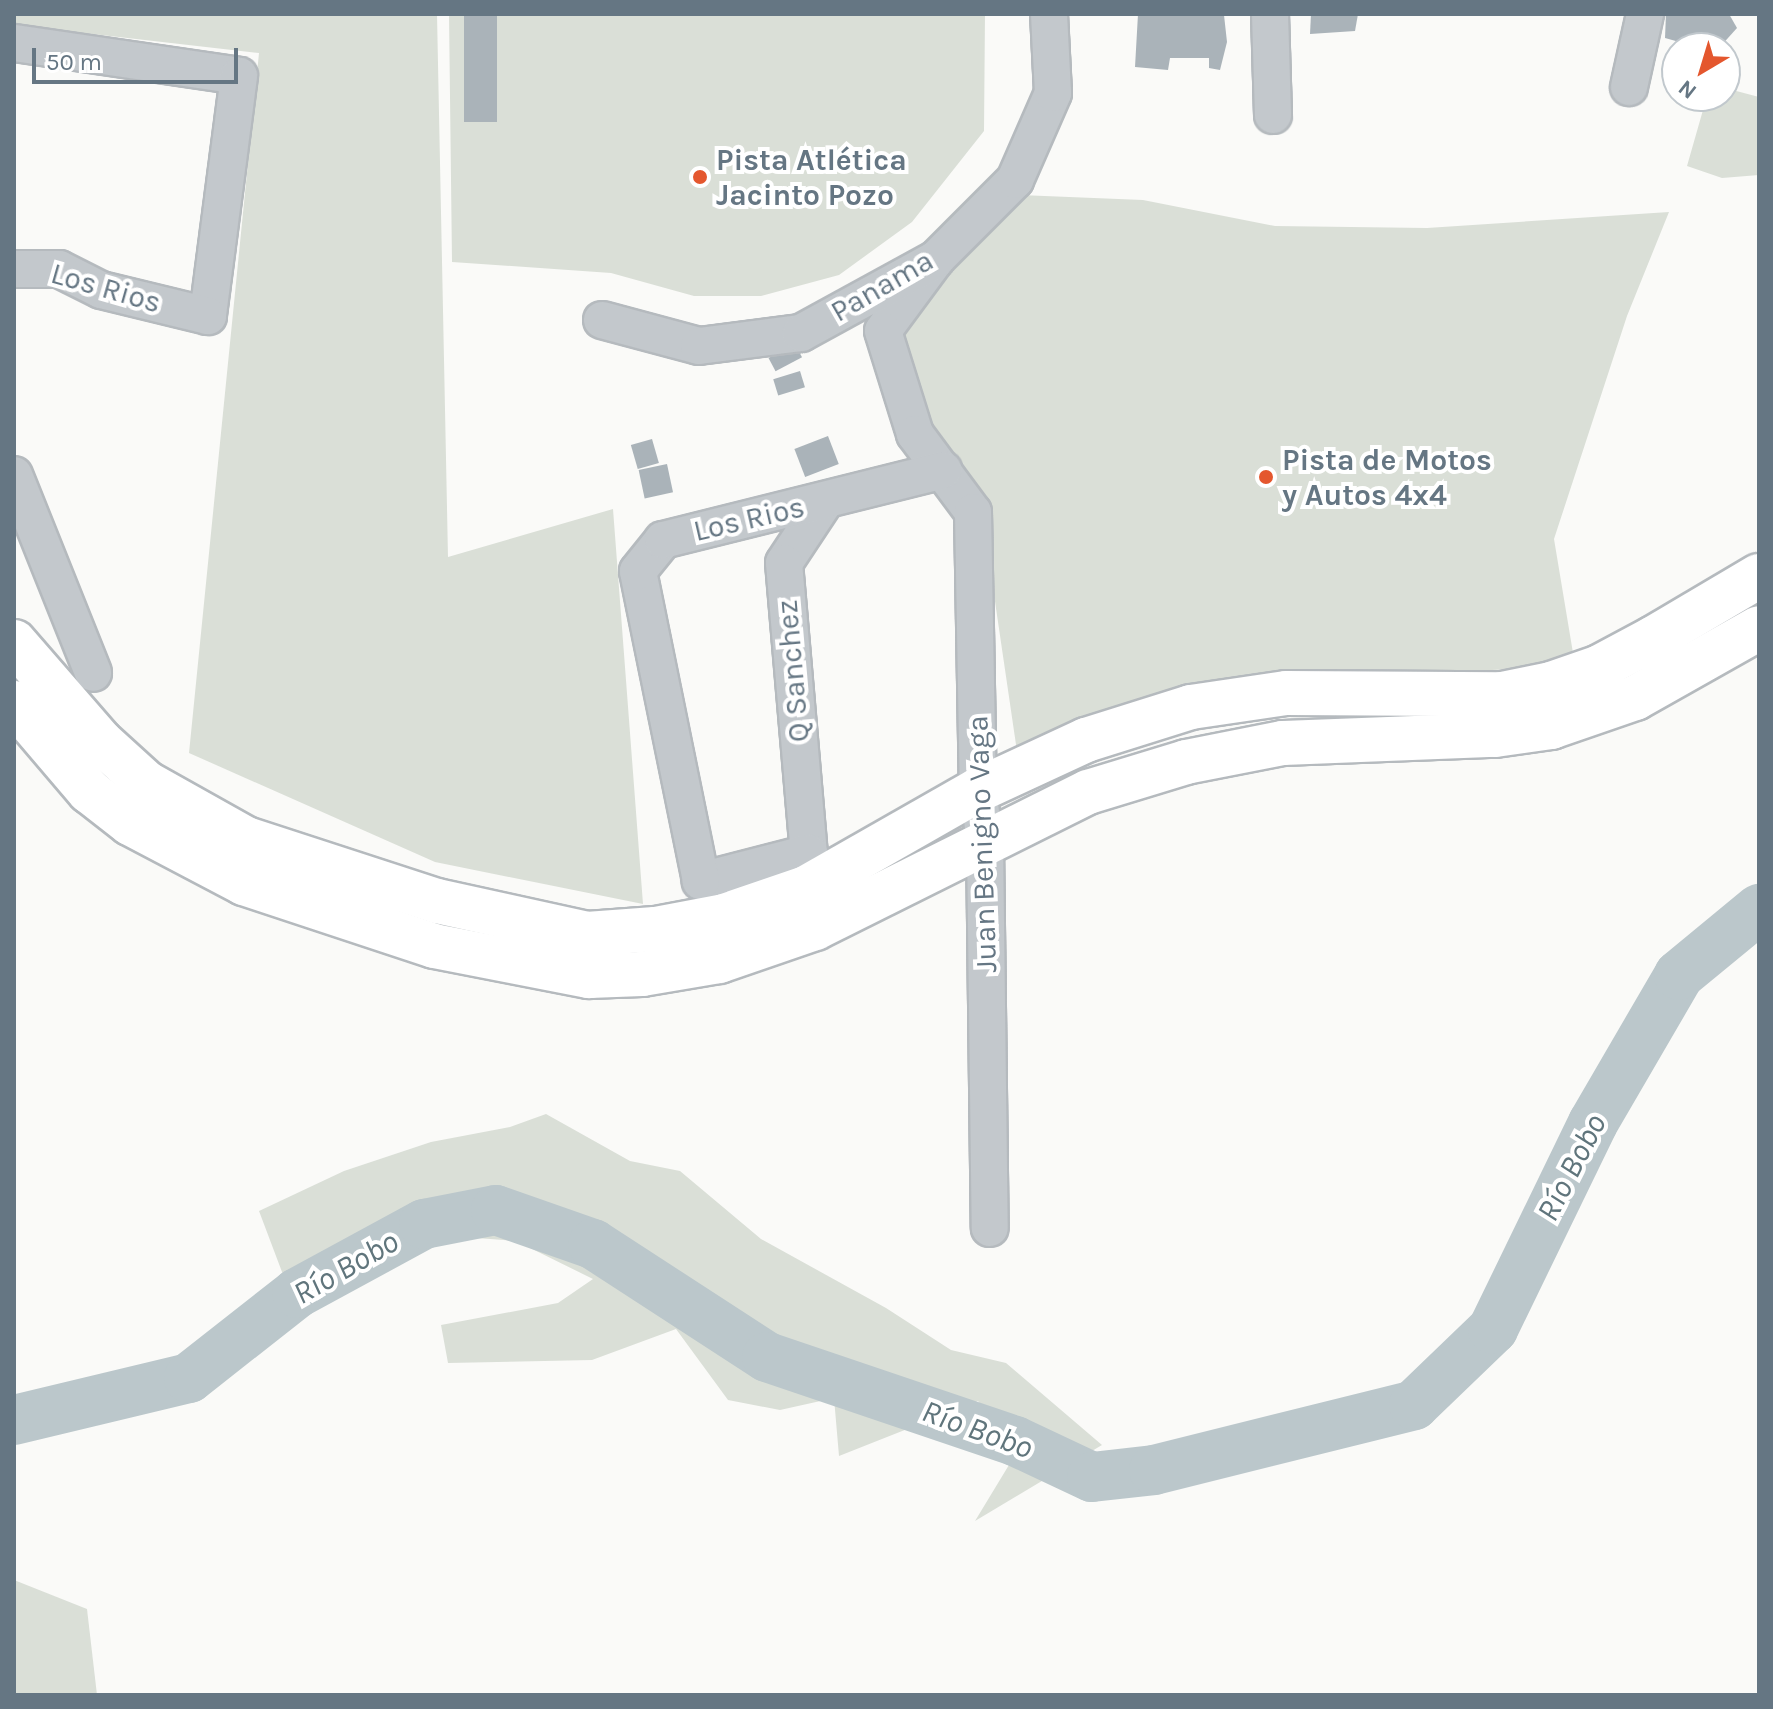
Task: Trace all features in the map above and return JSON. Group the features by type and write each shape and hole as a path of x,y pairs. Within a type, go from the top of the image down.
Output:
{"main road":[{"path":"14,642 101,742 146,783 246,839 437,901 587,934 655,929 724,916 806,888 978,790 1086,740 1191,707 1286,693 1502,694 1551,684 1600,667 1759,576"},
{"path":"14,703 89,791 130,823 244,883 434,946 589,976 642,974 719,961 815,928 1088,792 1186,762 1283,743 1495,735 1551,727 1635,698 1759,628"}],"street":[{"name":"Panama","path":"602,320 699,346 801,333 936,259 1015,180 1053,93 1049,14"},
{"path":"1270,14 1273,115"},
{"path":"1629,87 1645,14"},
{"name":"Los Rios","path":"14,43 239,76 208,316 101,290 59,269 14,269"},
{"path":"936,259 883,331 915,434 943,470"},
{"name":"Los Rios","path":"701,881 638,571 663,540 943,470"},
{"name":"Juan Benigno Vaga","path":"943,470 973,512 978,790 985,842 990,1228"},
{"path":"14,475 93,673"},
{"name":"Q Sanchez","path":"701,881 809,853 784,563 825,501"}],"shaded area":[{"path":"14,14 437,14 448,557 613,509 643,904 435,862 189,753 259,53 14,25"},
{"name":"Pista Atlética Jacinto Pozo","path":"449,14 985,14 984,131 912,222 839,275 761,296 694,296 611,273 452,262"},
{"path":"1741,92 1759,97 1759,175 1722,178 1687,166 1702,112 1741,112"},
{"name":"Pista de Motos y Autos 4x4","path":"1020,195 1143,200 1275,226 1427,228 1669,212 1627,316 1554,539 1574,659 1512,669 1234,683 1019,765 981,506 925,427 896,331 950,264"},
{"path":"546,1114 630,1161 680,1171 761,1239 886,1308 951,1350 1006,1363 1102,1445 975,1521 1015,1455 978,1401 839,1456 834,1398 780,1410 728,1400 676,1329 592,1360 448,1363 441,1325 558,1303 593,1279 516,1241 450,1236 299,1317 259,1211 344,1171 431,1142 510,1127"},
{"path":"14,1580 87,1609 97,1695 14,1695"}],"building":[{"path":"464,14 497,14 497,122 464,122"},
{"path":"1138,14 1224,15 1227,42 1220,70 1209,68 1209,58 1170,58 1168,70 1135,67"},
{"path":"1311,14 1358,14 1355,31 1310,34"},
{"path":"1666,14 1729,14 1737,28 1733,32 1665,32"},
{"path":"795,344 802,357 776,371 769,358"},
{"path":"800,371 805,387 778,395 773,379"},
{"path":"828,436 839,464 805,477 794,449"},
{"path":"652,439 659,463 638,469 631,445"},
{"path":"667,464 673,492 645,498 639,470"}],"waterway":[{"name":"Río Bobo","path":"14,1420 189,1378 297,1293 424,1224 496,1210 593,1244 767,1357 1015,1441 1092,1477 1154,1470 1414,1405 1493,1329 1593,1123 1679,975 1759,909"}],"place":[{"name":"Pista Atlética Jacinto Pozo","path":"700,177"},
{"name":"Pista de Motos y Autos 4x4","path":"1266,477"}]}
